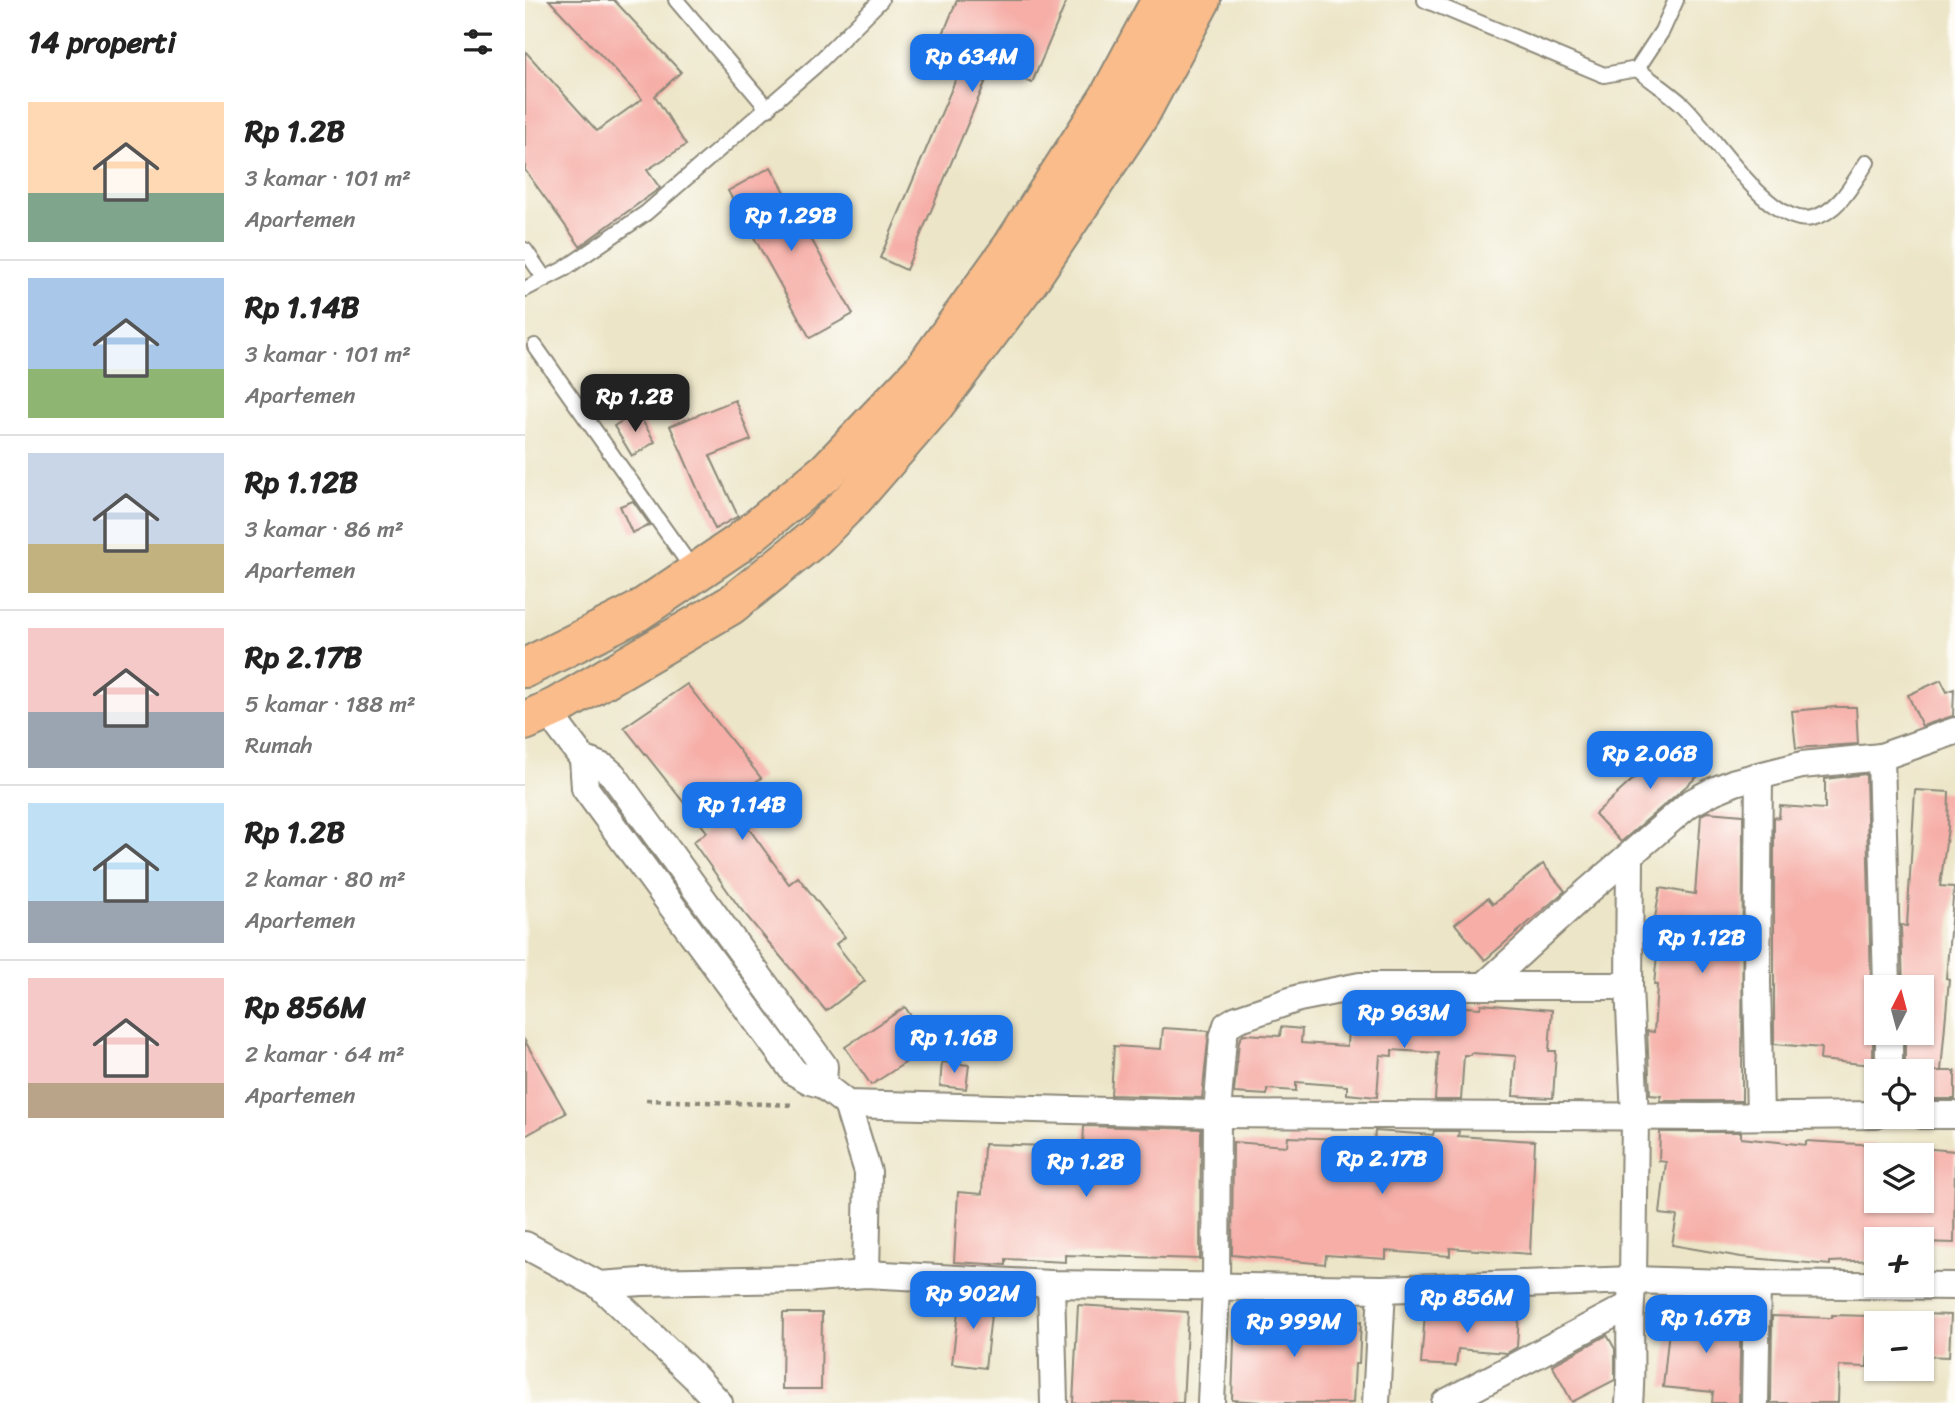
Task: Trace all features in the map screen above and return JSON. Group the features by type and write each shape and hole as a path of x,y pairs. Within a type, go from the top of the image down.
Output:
{"highway":[{"path":"525,668 636,612 739,544 827,471 924,369 1012,247 1101,108 1161,0"},
{"path":"536,716 731,605 814,538 854,498 933,407 1030,279 1140,114 1201,0"}],"street":[{"path":"536,716 583,760 605,768 613,775 824,1066 823,1085 847,1104 868,1172 866,1274"},
{"path":"1485,985 1689,804 1713,791 1802,765 1881,757 1955,731"},
{"path":"1881,757 1887,975"},
{"path":"1759,776 1757,982 1760,1116"},
{"path":"1629,1403 1632,1372 1629,1306 1633,1280 1635,1117 1629,986 1630,856"},
{"path":"1211,1403 1216,1286 1217,1114 1223,1038 1227,1025 1237,1019 1299,999 1360,986 1629,986"},
{"path":"847,1104 1217,1114 1635,1117 1864,1115"},
{"path":"1934,1115 1955,1115"},
{"path":"525,1245 599,1285 719,1403"},
{"path":"599,1285 802,1279 866,1274 1051,1284 1382,1289 1633,1280 1955,1286"},
{"path":"1051,1284 1054,1403"},
{"path":"1755,1403 1757,1284"},
{"path":"1376,1403 1382,1289"},
{"path":"1445,1403 1629,1306"}],"lane":[{"path":"676,0 768,109"},
{"path":"525,289 584,256 646,213 768,109 881,0"},
{"path":"1426,0 1604,75 1637,69 1663,31 1676,0"},
{"path":"1637,69 1683,105 1713,138 1734,168 1757,191 1790,215 1809,219 1825,214 1843,198 1867,162"},
{"path":"525,250 545,279"},
{"path":"535,346 695,573"}],"path":[{"path":"646,1100 796,1105"}],"building":[{"path":"549,0 614,0 681,72 655,96 686,145 647,170 660,188 580,246 525,170 525,51 597,131 642,99"},
{"path":"957,0 1067,0 1032,83 992,66 906,270 880,258 966,55 939,44"},
{"path":"771,167 853,314 810,338 728,191"},
{"path":"735,400 751,440 710,456 738,516 715,529 670,426"},
{"path":"637,412 655,442 632,456 614,426"},
{"path":"633,501 650,525 632,533 620,506"},
{"path":"1941,680 1947,692 1954,689 1953,716 1922,726 1908,695"},
{"path":"687,684 761,778 729,801 789,884 798,877 845,937 836,944 865,981 826,1011 739,907 693,842 707,832 624,727"},
{"path":"1856,707 1858,744 1796,748 1792,711"},
{"path":"1676,740 1704,771 1621,842 1595,814"},
{"path":"1866,774 1871,975 1864,975 1864,1045 1873,1045 1873,1059 1864,1059 1864,1064 1820,1060 1821,1048 1774,1044 1774,817 1779,818 1780,806 1825,809 1825,779"},
{"path":"1915,790 1949,792 1948,828 1940,886 1954,887 1941,1071 1955,1071 1955,1099 1934,1099 1934,1059 1905,1059 1905,1045 1934,1045 1934,975 1903,975 1901,925 1907,926"},
{"path":"1707,812 1743,815 1742,1101 1660,1101 1661,1096 1650,1095 1647,1031 1654,1032 1657,985 1654,985 1660,925 1654,924 1660,888 1695,894 1701,815"},
{"path":"1543,864 1565,891 1485,960 1455,924 1488,898 1493,904"},
{"path":"1481,1004 1552,1010 1549,1051 1556,1051 1553,1098 1513,1096 1516,1056 1471,1053 1464,1055 1461,1100 1435,1100 1438,1053 1392,1050 1392,1056 1380,1055 1377,1097 1347,1094 1347,1086 1296,1082 1296,1091 1267,1089 1267,1095 1234,1093 1239,1041 1243,1034 1280,1036 1281,1027 1302,1029 1301,1043 1347,1046 1349,1008 1434,1014 1434,1005 1480,1008"},
{"path":"905,1007 931,1046 871,1085 845,1047"},
{"path":"1163,1028 1209,1031 1202,1098 1111,1095 1114,1046 1161,1049"},
{"path":"525,1041 566,1113 525,1136"},
{"path":"942,1062 969,1065 966,1089 940,1086"},
{"path":"1084,1126 1201,1129 1200,1259 1065,1255 1065,1262 1006,1259 1006,1265 954,1262 958,1192 982,1194 984,1144 1083,1147"},
{"path":"1375,1131 1433,1135 1434,1131 1459,1131 1458,1136 1535,1141 1530,1254 1450,1248 1450,1256 1386,1251 1386,1259 1326,1255 1325,1264 1232,1255 1233,1142 1287,1146 1288,1137 1374,1140"},
{"path":"1660,1132 1741,1132 1741,1138 1806,1145 1806,1141 1864,1144 1864,1213 1934,1213 1934,1149 1955,1151 1954,1243 1934,1242 1934,1227 1864,1227 1864,1261 1830,1262 1830,1265 1741,1257 1672,1245 1677,1216 1660,1214 1666,1162 1659,1161"},
{"path":"960,1295 993,1297 985,1368 952,1364"},
{"path":"1078,1305 1188,1312 1183,1403 1073,1403"},
{"path":"1706,1307 1741,1309 1739,1403 1712,1403 1713,1392 1663,1387 1670,1320 1705,1324"},
{"path":"1467,1310 1519,1314 1517,1347 1507,1353 1458,1349 1456,1366 1421,1364 1425,1313 1467,1316"},
{"path":"1235,1311 1299,1316 1298,1319 1361,1322 1359,1364 1355,1364 1353,1403 1232,1400"},
{"path":"783,1313 822,1313 821,1389 782,1389"},
{"path":"1934,1314 1951,1315 1949,1357 1934,1356"},
{"path":"1832,1315 1864,1316 1864,1367 1839,1366 1838,1403 1771,1403 1772,1316 1832,1318"},
{"path":"1607,1335 1615,1349 1615,1380 1572,1402 1552,1365"}]}
